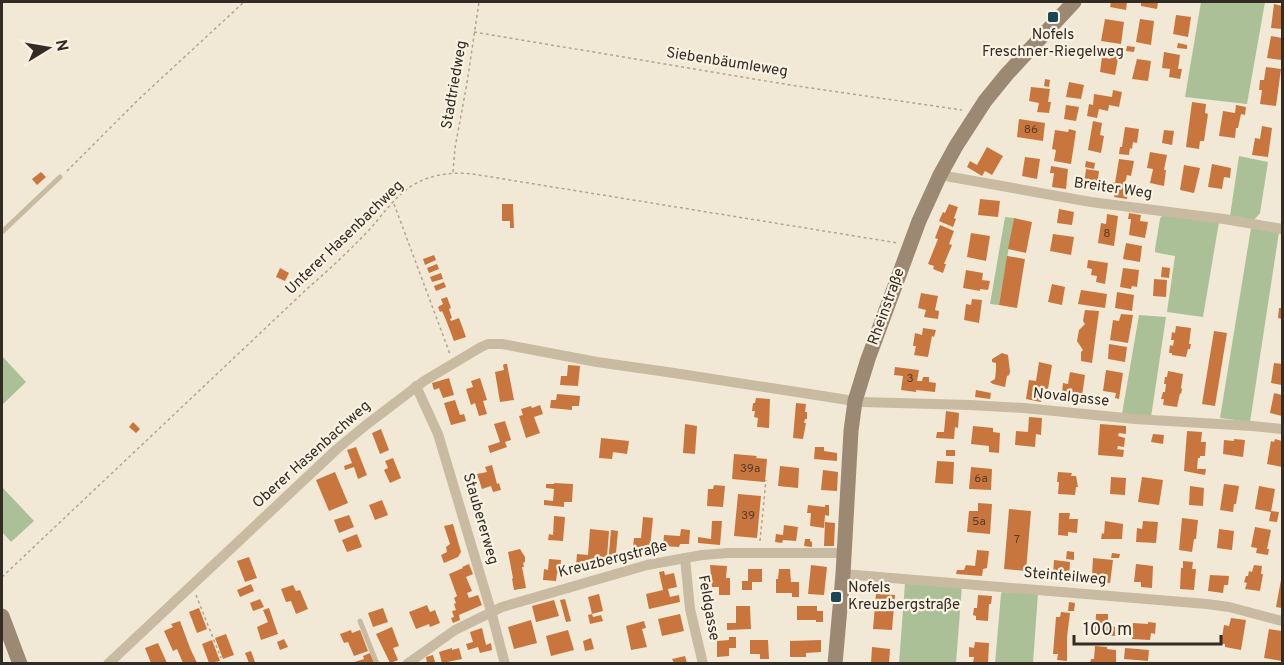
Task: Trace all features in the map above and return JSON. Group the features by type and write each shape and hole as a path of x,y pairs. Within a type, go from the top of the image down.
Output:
{"main road":[{"name":"Rheinstraße","path":"835,663 845,553 851,431 855,401 868,359 919,221 940,175 976,114 1007,74 1074,2"},
{"path":"2,616 20,663"}],"street":[{"name":"Breiter Weg","path":"940,175 1091,202 1227,219 1282,229"},
{"name":"Oberer Hasenbachweg","path":"108,663 337,449 416,386 488,344 502,344 597,362 855,401"},
{"name":"Staubererweg","path":"416,386 438,434 505,663"},
{"name":"Novalgasse","path":"855,401 877,404 1016,407 1118,418 1282,429"},
{"name":"Kreuzbergstraße","path":"407,663 455,630 491,611 647,565 712,554 845,553"},
{"name":"Feldgasse","path":"685,558 690,609 703,663"},
{"name":"Steinteilweg","path":"843,574 1197,603 1229,607 1282,621"}],"lane":[{"path":"2,232 60,177"},
{"path":"360,621 377,663"}],"path":[{"path":"60,177 139,99 244,2"},
{"name":"Stadtriedweg","path":"453,172 479,2"},
{"name":"Siebenbäumleweg","path":"474,32 790,85 958,109 976,114"},
{"name":"Unterer Hasenbachweg","path":"2,577 343,257 393,202 408,188 419,182 453,172 473,174 892,241 910,247"},
{"path":"393,202 454,363"},
{"path":"759,553 766,480"},
{"path":"194,590 221,658"}],"green space":[{"path":"1201,2 1265,2 1247,104 1185,97"},
{"path":"1239,156 1268,162 1260,213 1254,220 1230,216"},
{"path":"1163,214 1219,222 1203,317 1167,312 1175,256 1155,252 1160,219"},
{"path":"1005,217 1014,218 999,305 990,304"},
{"path":"1251,228 1279,232 1250,422 1220,418"},
{"path":"1139,315 1166,317 1151,417 1122,414"},
{"path":"2,356 26,382 2,405"},
{"path":"2,487 34,521 11,542 2,532"},
{"path":"905,583 962,586 956,663 899,664"},
{"path":"1002,592 1038,593 1033,663 995,664"}],"building":[{"path":"1111,2 1127,2 1126,10 1110,7"},
{"path":"1141,2 1158,2 1157,9 1141,6"},
{"path":"1274,4 1282,6 1282,29 1271,28"},
{"path":"1176,15 1191,17 1188,37 1173,34"},
{"path":"1105,19 1124,22 1121,44 1101,41"},
{"path":"1140,19 1154,21 1151,45 1136,42"},
{"path":"1271,36 1282,38 1282,60 1267,58"},
{"path":"1178,43 1187,45 1187,49 1177,48"},
{"path":"1127,46 1135,47 1134,52 1126,51"},
{"path":"1164,52 1180,55 1178,69 1182,69 1180,79 1169,77 1170,69 1162,68"},
{"path":"1111,53 1119,54 1115,75 1100,72 1102,57 1110,59"},
{"path":"1137,59 1151,61 1148,81 1132,79"},
{"path":"1266,67 1281,69 1276,106 1260,104 1262,90 1259,90 1260,80 1264,80"},
{"path":"1045,79 1050,80 1049,87 1044,86"},
{"path":"1069,82 1084,85 1081,99 1066,97"},
{"path":"1031,87 1050,89 1049,113 1037,112 1039,103 1029,101"},
{"path":"1113,90 1122,92 1119,107 1109,105 1108,111 1099,109 1097,118 1087,116 1089,104 1093,105 1094,94 1112,97"},
{"path":"1192,102 1206,104 1205,113 1208,114 1204,141 1200,141 1199,149 1186,147"},
{"path":"1066,105 1079,107 1076,121 1064,119"},
{"path":"1236,105 1246,107 1245,115 1241,114 1238,128 1236,128 1235,138 1219,136 1223,111 1235,113"},
{"path":"1019,119 1045,123 1043,141 1017,137"},
{"path":"1093,121 1102,123 1100,135 1104,136 1101,153 1088,150"},
{"path":"1262,126 1272,128 1268,157 1252,155 1255,138 1260,139"},
{"path":"1125,127 1139,129 1137,143 1133,142 1129,155 1119,154"},
{"path":"1069,129 1076,131 1071,164 1054,161 1056,150 1052,149 1055,130 1068,132"},
{"path":"1164,130 1174,131 1172,145 1162,143"},
{"path":"987,147 1003,156 992,175 985,171 982,176 967,167 970,161 977,165"},
{"path":"1150,152 1167,155 1164,186 1150,183 1153,169 1147,168"},
{"path":"1025,157 1040,159 1037,179 1022,176"},
{"path":"1119,159 1134,161 1131,176 1127,175 1125,183 1129,184 1127,199 1114,197 1116,188 1111,187 1112,182 1115,183"},
{"path":"1086,161 1095,163 1094,169 1085,167"},
{"path":"1212,164 1231,168 1230,178 1224,177 1222,189 1208,187"},
{"path":"1184,165 1200,168 1194,193 1180,190"},
{"path":"1051,166 1068,169 1066,189 1052,187 1054,173 1050,173"},
{"path":"1086,169 1099,171 1097,186 1084,184"},
{"path":"41,172 46,177 37,185 32,179"},
{"path":"980,199 1000,201 998,217 978,215"},
{"path":"502,204 513,204 514,228 510,228 510,221 502,221"},
{"path":"949,204 958,207 953,227 939,221"},
{"path":"1059,209 1074,212 1072,225 1057,223"},
{"path":"1129,213 1141,215 1140,221 1148,222 1145,238 1129,235 1131,219 1128,219"},
{"path":"1107,214 1118,216 1114,246 1098,243 1101,223 1106,224"},
{"path":"1014,218 1032,222 1026,253 1008,249"},
{"path":"940,225 954,231 943,273 928,264 938,239 935,238"},
{"path":"971,233 990,236 986,261 967,257"},
{"path":"1053,234 1074,237 1071,255 1050,251"},
{"path":"1126,243 1142,246 1140,262 1123,259"},
{"path":"434,255 436,260 425,265 423,259"},
{"path":"1007,256 1025,259 1017,308 999,305"},
{"path":"1088,260 1108,263 1105,284 1096,282 1097,276 1091,275 1092,269 1087,268"},
{"path":"437,264 439,269 429,273 427,268"},
{"path":"1162,267 1170,268 1169,278 1161,277"},
{"path":"280,268 289,273 285,281 276,277"},
{"path":"1123,268 1139,270 1137,287 1132,286 1131,289 1120,287"},
{"path":"966,270 983,273 982,280 990,281 988,290 963,288"},
{"path":"441,273 443,279 432,282 430,277"},
{"path":"1154,279 1167,280 1166,297 1153,296"},
{"path":"444,282 446,287 436,291 434,286"},
{"path":"1052,284 1065,287 1062,305 1048,302"},
{"path":"1081,290 1107,294 1105,308 1078,304"},
{"path":"1117,292 1134,295 1132,311 1115,308"},
{"path":"921,293 938,296 935,310 939,311 938,319 924,317 926,310 918,308"},
{"path":"447,297 451,308 449,309 452,318 450,319 451,321 459,318 466,337 454,341 442,311 440,312 438,307 443,304 441,299"},
{"path":"972,299 982,300 979,323 964,320 966,304 971,305"},
{"path":"1279,308 1282,308 1282,319 1278,318"},
{"path":"1085,310 1099,311 1092,363 1081,361 1083,350 1077,341 1079,330 1085,324 1083,321"},
{"path":"1121,314 1133,315 1128,343 1110,340 1113,320 1119,321"},
{"path":"1176,326 1191,328 1189,344 1191,344 1186,357 1169,353 1170,345 1173,346 1174,340 1171,340 1172,332 1175,333"},
{"path":"923,328 936,330 934,337 932,336 928,357 914,355 915,333 922,335"},
{"path":"1214,331 1227,333 1215,406 1202,404"},
{"path":"1109,344 1127,347 1125,362 1108,359"},
{"path":"1002,353 1008,355 1010,372 1005,387 990,382 995,379 996,370 996,363 992,362 992,359"},
{"path":"1039,362 1052,365 1048,389 1043,388 1041,402 1026,399 1029,380 1036,381"},
{"path":"1274,363 1282,364 1282,385 1271,383"},
{"path":"507,364 514,400 500,402 495,372 504,370 503,365"},
{"path":"568,365 580,366 578,386 560,385 561,376 567,376"},
{"path":"895,367 919,370 917,381 922,381 923,377 929,377 929,382 936,383 935,392 901,390 903,376 894,375"},
{"path":"1106,370 1123,373 1119,399 1115,398 1116,393 1103,391"},
{"path":"1168,371 1183,374 1177,407 1163,405 1164,399 1161,399 1165,392 1165,377"},
{"path":"1070,372 1085,375 1082,396 1062,392 1063,383 1068,384"},
{"path":"449,378 454,395 443,398 439,388 434,390 432,383"},
{"path":"480,378 487,400 483,401 487,414 479,416 475,403 471,405 466,389 473,387 471,381"},
{"path":"976,390 991,393 990,399 975,397"},
{"path":"1274,393 1282,395 1282,416 1270,413"},
{"path":"557,394 580,396 579,406 572,406 572,410 550,408 551,400 556,400"},
{"path":"756,398 770,399 769,428 757,427 758,418 754,417 755,411 752,411"},
{"path":"455,400 460,415 464,414 466,421 451,425 444,403"},
{"path":"796,403 806,404 807,419 804,423 806,423 803,439 793,438"},
{"path":"540,405 543,414 534,417 540,433 526,438 519,416 523,415 521,409"},
{"path":"946,411 959,413 958,428 955,427 954,439 936,438 937,432 944,432"},
{"path":"1029,417 1042,418 1041,435 1036,434 1035,447 1015,445 1016,431 1028,432"},
{"path":"505,421 511,440 505,442 507,447 490,453 488,446 500,442 494,424"},
{"path":"133,422 140,429 136,433 129,427"},
{"path":"685,424 697,426 695,454 683,453"},
{"path":"1100,424 1126,426 1126,434 1119,433 1118,436 1125,438 1124,447 1118,446 1117,449 1124,450 1123,457 1098,455"},
{"path":"973,426 993,428 993,432 1000,433 999,453 989,452 989,446 971,444"},
{"path":"381,429 389,450 380,454 372,433"},
{"path":"1187,431 1202,432 1201,442 1206,442 1205,456 1198,458 1197,469 1206,469 1205,475 1184,471"},
{"path":"1153,434 1164,435 1163,444 1151,442"},
{"path":"601,438 629,441 627,454 613,452 612,459 599,458"},
{"path":"1234,439 1245,440 1243,457 1223,454 1224,440 1234,441"},
{"path":"1275,439 1282,441 1282,467 1267,464 1271,441 1274,442"},
{"path":"356,447 367,475 358,479 354,467 345,470 344,466 352,463 347,450"},
{"path":"815,447 824,447 824,451 837,453 837,461 814,459"},
{"path":"946,450 955,450 955,456 946,456"},
{"path":"734,454 767,459 765,482 732,479"},
{"path":"393,458 401,478 390,483 384,470 388,468 385,461"},
{"path":"937,461 954,462 953,484 935,483"},
{"path":"492,465 501,490 493,492 491,486 482,489 477,474 487,472 485,467"},
{"path":"780,466 799,468 798,488 778,486"},
{"path":"971,467 992,469 991,490 969,489"},
{"path":"823,470 838,472 837,491 821,490"},
{"path":"335,472 348,503 329,511 316,480"},
{"path":"1058,472 1072,473 1071,476 1076,476 1078,487 1076,487 1075,495 1058,494"},
{"path":"1111,477 1126,478 1125,495 1110,494"},
{"path":"1142,477 1163,480 1159,505 1138,502"},
{"path":"546,484 573,484 572,502 564,502 564,507 544,505 544,500 553,501 554,489 546,488"},
{"path":"1224,484 1239,486 1233,512 1220,510"},
{"path":"714,485 725,486 723,507 707,506 708,489 713,489"},
{"path":"1190,486 1204,488 1203,506 1189,505"},
{"path":"1259,486 1275,489 1271,512 1255,509"},
{"path":"738,494 761,496 757,538 734,536"},
{"path":"382,500 388,515 375,520 369,505"},
{"path":"978,503 992,504 990,534 967,532 969,511 978,511"},
{"path":"808,505 825,507 829,505 829,516 825,515 824,528 810,526 811,513 807,513"},
{"path":"1009,509 1031,511 1026,571 1004,569"},
{"path":"1271,511 1279,512 1277,522 1269,521"},
{"path":"1059,513 1070,513 1069,519 1078,519 1077,533 1068,532 1068,536 1058,535"},
{"path":"349,515 354,527 339,533 334,520"},
{"path":"554,516 565,517 563,541 548,540 549,534 553,535"},
{"path":"643,517 653,518 650,547 642,547 641,556 632,555 634,538 641,538"},
{"path":"1182,518 1198,520 1192,552 1179,550"},
{"path":"712,521 722,521 720,545 698,543 698,537 711,539"},
{"path":"1105,521 1123,524 1122,539 1101,539 1102,533 1104,534"},
{"path":"1143,521 1158,522 1156,543 1136,542 1137,528 1142,529"},
{"path":"825,522 835,523 834,546 824,546"},
{"path":"453,524 461,552 458,557 444,563 441,555 447,552 446,547 450,544 444,526"},
{"path":"784,525 798,527 796,541 775,542 776,534 783,535"},
{"path":"1255,527 1271,530 1268,555 1256,553 1257,548 1251,547"},
{"path":"590,529 609,531 604,568 576,565 577,554 588,555"},
{"path":"681,529 690,530 689,544 680,544 679,547 663,546 664,535 680,536"},
{"path":"1219,529 1234,531 1232,550 1217,548"},
{"path":"611,530 618,531 615,564 608,564"},
{"path":"357,534 362,547 347,552 342,540"},
{"path":"805,539 810,539 812,547 804,546"},
{"path":"520,549 525,557 524,567 522,567 526,588 514,590 508,552"},
{"path":"977,550 989,551 987,568 983,569 982,576 956,574 957,570 964,570 966,565 975,566"},
{"path":"1067,551 1074,552 1074,560 1066,559"},
{"path":"1112,553 1120,554 1119,558 1111,558"},
{"path":"249,557 257,578 245,582 237,561"},
{"path":"1093,558 1113,560 1110,583 1095,582 1096,575 1092,575"},
{"path":"549,559 561,560 560,574 557,573 556,581 543,580 544,569 548,570"},
{"path":"1054,560 1070,562 1069,576 1053,575"},
{"path":"1183,561 1193,562 1192,569 1196,569 1194,590 1180,589"},
{"path":"469,564 473,574 466,577 472,591 467,593 469,598 478,595 482,605 459,615 460,620 453,623 452,611 456,610 454,598 457,596 449,574"},
{"path":"1136,564 1153,566 1152,588 1141,587 1141,582 1134,582"},
{"path":"710,565 727,566 726,578 730,578 730,595 719,595 719,587 712,587"},
{"path":"811,565 827,567 824,595 808,594"},
{"path":"1254,565 1262,566 1260,591 1245,589 1246,576 1249,571 1252,572"},
{"path":"748,569 762,569 762,582 752,582 752,590 742,590 742,581 748,581"},
{"path":"779,569 790,569 791,582 799,582 799,597 792,597 792,593 776,593"},
{"path":"664,571 665,575 674,573 677,587 668,589 670,597 679,595 680,602 649,609 646,594 663,590 659,572"},
{"path":"1210,575 1229,576 1228,585 1224,585 1223,593 1208,591"},
{"path":"1282,580 1282,608 1276,607"},
{"path":"251,584 254,591 240,597 237,590"},
{"path":"293,585 296,591 300,590 308,609 296,614 291,601 286,602 281,589"},
{"path":"599,594 603,611 592,614 588,597"},
{"path":"876,594 895,595 892,630 873,629"},
{"path":"978,595 992,596 988,621 976,620 976,616 973,615 974,608 977,608"},
{"path":"260,599 264,607 253,611 250,603"},
{"path":"565,599 571,621 566,622 560,600"},
{"path":"554,600 559,616 536,622 532,606"},
{"path":"1069,602 1075,603 1074,611 1068,611"},
{"path":"427,605 430,612 435,610 440,623 416,629 409,612"},
{"path":"736,606 750,606 751,629 727,630 727,623 736,623"},
{"path":"797,606 817,606 817,611 823,611 823,622 797,620"},
{"path":"199,608 207,629 197,633 189,612"},
{"path":"269,608 278,634 261,640 257,627 268,622 263,610"},
{"path":"383,608 388,622 373,627 368,613"},
{"path":"1061,612 1070,613 1067,661 1057,660 1058,654 1053,654 1056,617 1060,617"},
{"path":"592,614 593,617 601,615 603,621 590,624 588,615"},
{"path":"680,614 684,631 662,636 658,619"},
{"path":"1096,614 1108,614 1108,624 1115,627 1115,636 1095,632"},
{"path":"1231,618 1246,620 1241,650 1221,644 1224,625 1229,626"},
{"path":"531,620 537,643 514,649 508,627"},
{"path":"180,621 197,663 183,663 177,649 173,651 164,631 173,627 171,624"},
{"path":"644,621 646,628 642,629 647,647 631,650 626,626"},
{"path":"1148,622 1156,623 1155,634 1151,633 1150,640 1132,639 1133,623 1148,624"},
{"path":"392,627 399,646 393,648 398,660 390,663 376,634"},
{"path":"482,628 486,645 491,643 492,650 480,653 478,647 468,650 466,644 473,642 470,632"},
{"path":"1269,629 1282,631 1282,661 1264,658"},
{"path":"351,630 352,633 360,630 368,651 354,656 348,642 344,643 340,634"},
{"path":"568,630 574,650 551,656 546,636"},
{"path":"226,634 234,655 223,659 215,638"},
{"path":"729,637 736,637 736,648 729,648 729,656 717,657 717,641 729,640"},
{"path":"591,638 594,649 585,651 583,641"},
{"path":"284,639 288,647 280,650 277,642"},
{"path":"212,640 220,661 209,663 202,644"},
{"path":"750,640 768,640 769,659 760,659 760,654 750,654"},
{"path":"821,640 821,652 806,653 806,657 790,657 790,641"},
{"path":"975,642 989,643 988,663 973,663 974,657 969,657 969,647 974,648"},
{"path":"158,643 167,663 151,663 145,648"},
{"path":"1095,646 1116,650 1116,663 1090,663 1091,659 1094,659"},
{"path":"872,647 890,649 889,663 871,663"},
{"path":"452,648 452,650 459,648 462,659 442,663 439,652"},
{"path":"1125,648 1149,650 1148,661 1124,659"},
{"path":"251,651 255,662 249,663 245,653"},
{"path":"370,653 374,663 351,663 364,659 363,656"},
{"path":"433,655 435,662 427,663 426,657"},
{"path":"685,656 687,663 674,663 672,659"}],"place":[{"name":"Nofels Freschner-Riegelweg","path":"1053,17"},
{"name":"Nofels Kreuzbergstraße","path":"836,597"}]}
